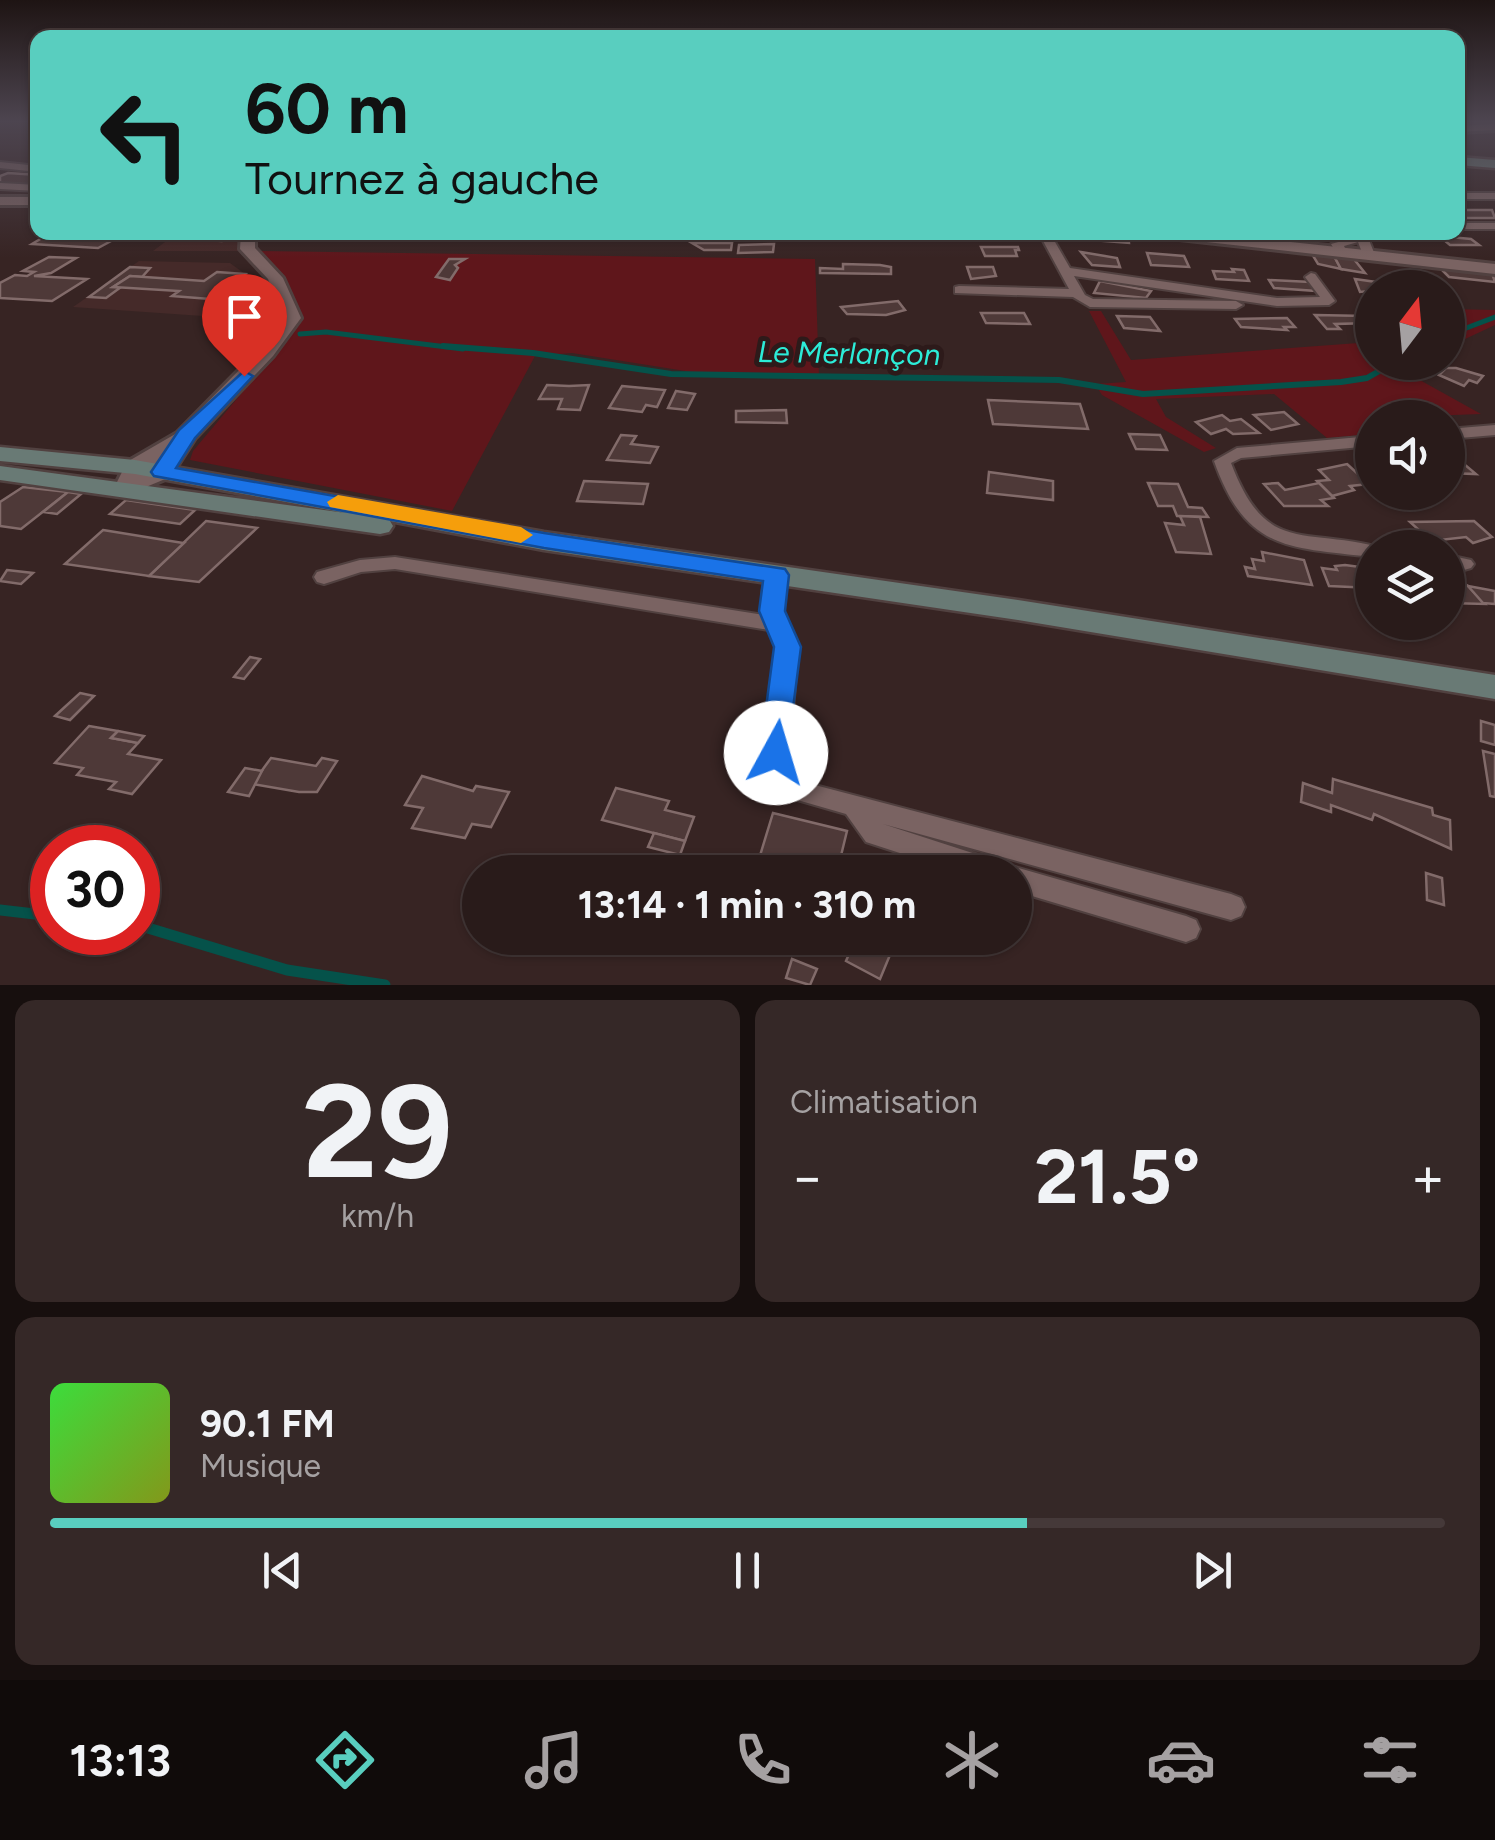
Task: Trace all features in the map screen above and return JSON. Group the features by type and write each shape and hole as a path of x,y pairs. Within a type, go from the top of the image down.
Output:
{"main road":[{"path":"0,454 446,534 544,540"},
{"path":"0,473 130,477 162,472 544,540 1495,687"}],"street":[{"path":"0,186 30,188"},
{"path":"1465,196 1495,196"},
{"path":"0,201 30,201"},
{"path":"1465,226 1495,226"},
{"path":"130,477 187,434 267,352 292,318 275,278 248,249 248,240"},
{"path":"1049,240 1078,293"},
{"path":"1228,240 1495,269"},
{"path":"1341,252 1337,244 1354,240"},
{"path":"1363,240 1369,255"},
{"path":"1068,271 1277,302 1329,301 1311,277"},
{"path":"959,290 1078,293 1096,304 1291,308"},
{"path":"1465,433 1495,430"},
{"path":"162,472 187,434"},
{"path":"1355,443 1237,453 1222,461 1250,519 1263,530 1284,538 1355,548"},
{"path":"324,577 360,566 395,563 776,624"},
{"path":"776,575 771,599 776,624 788,647 777,764 803,792 1231,907"},
{"path":"854,806 876,834 941,855"},
{"path":"1032,883 1186,929"}],"shaded area":[{"path":"144,240 239,240 241,251 153,251 165,242"},
{"path":"259,251 815,259 819,376 704,374 572,353 535,356 452,511 190,460 193,451 299,325 286,284"},
{"path":"139,261 230,263 245,274 232,285 244,287 238,292 271,292 280,312 246,319 73,307"},
{"path":"1465,309 1495,310 1495,325 1465,339"},
{"path":"1089,311 1101,311 1131,360 1355,343 1355,380 1420,380 1456,400 1355,400 1355,436 1327,438 1274,394 1156,399 1166,417 1216,448 1204,452 1102,395 1095,384 1126,382"},
{"path":"1465,405 1481,414 1465,415"}],"building":[{"path":"30,174 30,186 0,184 0,176"},
{"path":"1465,210 1492,210 1495,218 1465,218"},
{"path":"1471,239 1479,245 1450,245 1444,240"},
{"path":"39,240 113,240 98,248 32,244"},
{"path":"692,243 732,243 731,250 704,250"},
{"path":"774,244 773,252 738,253 739,245"},
{"path":"981,247 1019,250 1015,250 1017,256 985,256"},
{"path":"1081,252 1117,258 1120,267 1092,265"},
{"path":"1147,253 1184,256 1189,267 1151,265"},
{"path":"1312,254 1334,256 1341,269 1318,264"},
{"path":"1334,256 1353,258 1363,270 1355,271 1341,269"},
{"path":"49,257 76,258 51,273 34,276 87,279 52,301 0,298 0,283 15,275 27,276 34,272 23,271"},
{"path":"449,259 465,259 455,265 458,268 450,280 436,277"},
{"path":"843,264 891,267 891,274 820,273 820,268 843,269"},
{"path":"130,267 150,268 142,277 130,276 113,287 121,287 106,298 89,297"},
{"path":"967,267 993,267 996,276 971,279"},
{"path":"1439,267 1492,273 1495,282 1465,279 1465,270"},
{"path":"1232,269 1244,270 1249,281 1216,279 1213,271 1234,272"},
{"path":"217,272 245,274 230,286 244,287 236,292 260,294 251,302 216,294 210,299 172,296 179,291 113,287 130,276 204,281"},
{"path":"1269,280 1311,282 1317,291 1274,288"},
{"path":"1100,281 1151,291 1146,298 1094,293"},
{"path":"898,301 905,310 886,315 847,314 841,307"},
{"path":"981,313 1024,313 1030,324 986,323"},
{"path":"1315,315 1355,316 1355,323 1335,324 1340,329 1327,329"},
{"path":"1117,316 1150,317 1160,331 1124,328"},
{"path":"1287,318 1295,327 1241,327 1235,319"},
{"path":"1465,371 1483,376 1477,383 1469,380 1464,386 1450,380 1465,380"},
{"path":"547,385 589,385 580,410 558,409 562,399 539,399"},
{"path":"622,386 665,390 657,407 646,405 642,412 609,408"},
{"path":"676,391 695,394 687,410 668,408"},
{"path":"988,400 1080,404 1088,429 993,424"},
{"path":"786,410 787,423 736,422 736,411"},
{"path":"1284,412 1298,424 1271,430 1254,415"},
{"path":"1222,415 1230,421 1241,419 1259,433 1233,434 1226,429 1211,434 1196,422"},
{"path":"1129,434 1160,435 1167,450 1136,449"},
{"path":"621,435 636,436 631,444 658,447 650,463 607,460"},
{"path":"1347,464 1355,471 1355,485 1350,486 1354,490 1332,496 1317,481 1329,480 1319,470"},
{"path":"989,472 1053,481 1053,500 987,493"},
{"path":"584,481 648,484 643,504 577,501"},
{"path":"1148,483 1178,484 1188,507 1202,508 1208,517 1177,516 1173,506 1158,506"},
{"path":"1278,483 1285,490 1319,483 1334,498 1321,500 1328,506 1284,506 1264,484"},
{"path":"23,487 68,492 21,529 0,526 0,502"},
{"path":"68,492 81,494 57,514 43,512"},
{"path":"126,500 195,510 180,524 110,514"},
{"path":"1180,516 1200,517 1211,554 1176,552 1165,523 1184,525"},
{"path":"206,521 257,528 199,582 149,576"},
{"path":"1474,521 1492,537 1473,543 1465,537 1465,530 1419,530 1410,522"},
{"path":"103,530 184,543 149,576 65,564"},
{"path":"1262,552 1304,560 1312,585 1248,576 1245,567 1255,569 1252,559 1264,561"},
{"path":"1335,566 1355,566 1355,587 1329,586 1322,568 1337,570"},
{"path":"7,570 33,573 21,584 0,581"},
{"path":"1465,584 1485,604 1465,603"},
{"path":"1468,586 1495,591 1495,604 1483,603"},
{"path":"250,657 260,659 244,679 234,677"},
{"path":"80,693 94,696 70,720 55,716"},
{"path":"1481,721 1495,725 1495,745 1481,741"},
{"path":"89,726 118,731 111,738 138,743 128,754 161,760 132,794 109,789 116,782 77,775 83,768 55,763"},
{"path":"118,731 144,736 138,743 111,738"},
{"path":"1483,751 1495,754 1495,797 1490,796"},
{"path":"271,758 316,766 322,758 337,761 317,792 299,792 252,784"},
{"path":"245,768 262,771 249,796 228,792"},
{"path":"422,776 473,791 476,786 509,792 491,827 472,824 465,838 412,828 423,808 405,805"},
{"path":"1333,779 1432,808 1433,815 1450,820 1451,849 1374,814 1372,820 1331,805 1331,812 1301,802 1303,783 1332,793"},
{"path":"616,788 669,801 665,810 694,817 685,841 602,820"},
{"path":"773,813 847,831 841,855 760,855"},
{"path":"654,833 685,841 680,855 648,847"},
{"path":"1426,873 1442,878 1444,905 1427,900"},
{"path":"849,955 890,955 880,979 846,961"},
{"path":"792,959 817,969 810,985 786,978"}],"waterway":[{"name":"Le Merlançon","path":"1465,328 1495,317"},
{"name":"Le Merlançon","path":"300,334 326,332 463,349"},
{"name":"Le Merlançon","path":"443,346 533,353 671,374 1059,380 1143,394 1355,380"},
{"path":"0,910 30,913"},
{"path":"160,932 287,970 385,985"}],"slow traffic":[{"path":"338,502 521,535"}],"route":[{"path":"244,376 187,434 162,472 544,540 776,575 772,611 788,647 776,753"}]}
